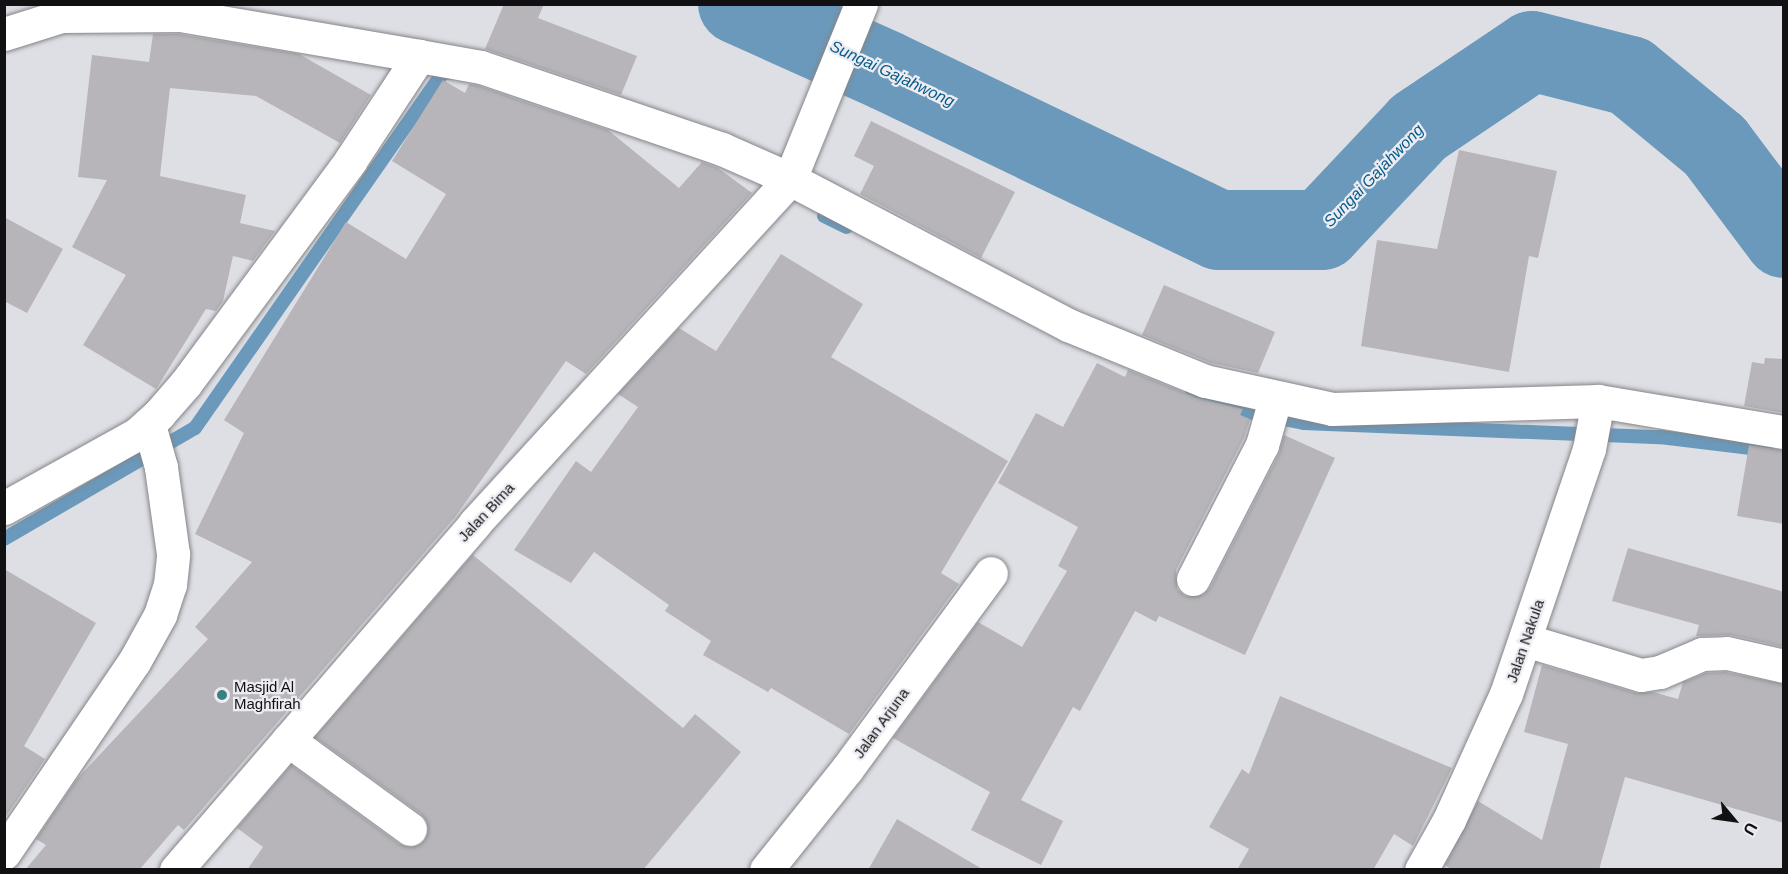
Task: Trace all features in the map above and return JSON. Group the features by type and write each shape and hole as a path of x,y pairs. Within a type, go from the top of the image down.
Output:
{"street":[{"name":"Jalan Bima","path":"176,870 475,523 610,380 794,169 861,4"},
{"path":"4,34 61,16 180,15 481,67 596,104 722,149 794,169 1068,325 1273,410 1598,409 1784,432"},
{"path":"4,853 134,662 160,615 170,585 173,554 155,444 186,383 350,161 419,56"},
{"name":"Jalan Nakula","path":"1421,870 1484,746 1525,640 1589,449 1598,409"},
{"path":"1193,579 1273,410"},
{"path":"4,508 155,444"},
{"name":"Jalan Arjuna","path":"766,870 848,770 991,573"},
{"path":"1525,640 1641,675 1659,672 1702,654 1727,653 1784,666"},
{"path":"288,740 410,829"}],"building":[{"path":"504,4 544,4 538,18 637,56 621,95 485,49"},
{"path":"153,34 178,34 299,54 371,95 340,143 256,96 170,88 160,176 246,195 240,223 275,231 253,261 233,256 223,301 216,311 206,309 156,389 83,345 126,275 72,247 107,180 78,177 92,55 149,62"},
{"path":"443,80 465,93 469,84 476,85 608,130 679,188 702,162 718,168 752,193 586,374 566,361 455,517 184,830 178,825 139,870 25,870 46,845 36,839 77,779 208,639 195,627 252,562 195,534 244,433 224,420 346,222 406,259 446,194 392,161"},
{"path":"871,121 1015,192 981,258 860,194 874,166 854,156"},
{"path":"1459,150 1557,171 1538,258 1529,256 1509,372 1361,346 1377,240 1437,249"},
{"path":"4,217 63,249 27,313 4,301"},
{"path":"781,254 863,304 831,357 1008,461 941,573 959,584 849,734 771,688 768,692 703,655 711,641 665,611 669,605 594,552 571,583 514,550 576,461 591,472 638,407 618,394 679,328 716,351"},
{"path":"1164,285 1275,332 1258,373 1211,363 1142,335"},
{"path":"1765,358 1784,359 1784,413 1744,406 1752,362 1764,364"},
{"path":"1097,363 1125,377 1128,370 1198,398 1243,409 1240,415 1250,419 1244,438 1176,570 1177,589 1185,596 1203,595 1210,588 1279,454 1284,435 1335,458 1245,655 1159,616 1156,622 1135,611 1080,711 1073,707 1021,800 1063,821 1041,865 971,830 990,792 893,738 978,622 1022,647 1067,571 1058,566 1078,527 998,483 1036,413 1063,427"},
{"path":"1749,445 1784,450 1784,524 1737,516"},
{"path":"1628,548 1784,592 1784,647 1731,635 1696,636 1699,625 1612,601"},
{"path":"475,552 473,555 683,728 695,714 741,752 643,870 247,870 263,847 237,828 291,765 399,844 417,846 425,840 427,822 421,814 315,737"},
{"path":"4,569 96,623 24,746 45,759 4,819"},
{"path":"1542,665 1636,693 1653,692 1678,699 1683,682 1706,673 1725,672 1784,684 1784,823 1625,777 1599,870 1452,870 1445,865 1478,801 1542,840 1568,744 1524,732"},
{"path":"1280,696 1452,768 1413,846 1394,834 1373,870 1237,870 1249,849 1209,827 1242,769 1249,774"},
{"path":"897,819 984,870 868,870"}],"waterway":[{"name":"Sungai Gajahwong","path":"738,4 887,71 1219,230 1322,230 1419,127 1532,51 1630,76 1715,146 1784,238"},
{"path":"4,539 195,428 443,73 456,72"},
{"path":"824,216 847,227"},
{"path":"1192,391 1232,409 1304,423 1660,437 1767,450"}],"place":[{"name":"Masjid Al Maghfirah","path":"222,695"}]}
